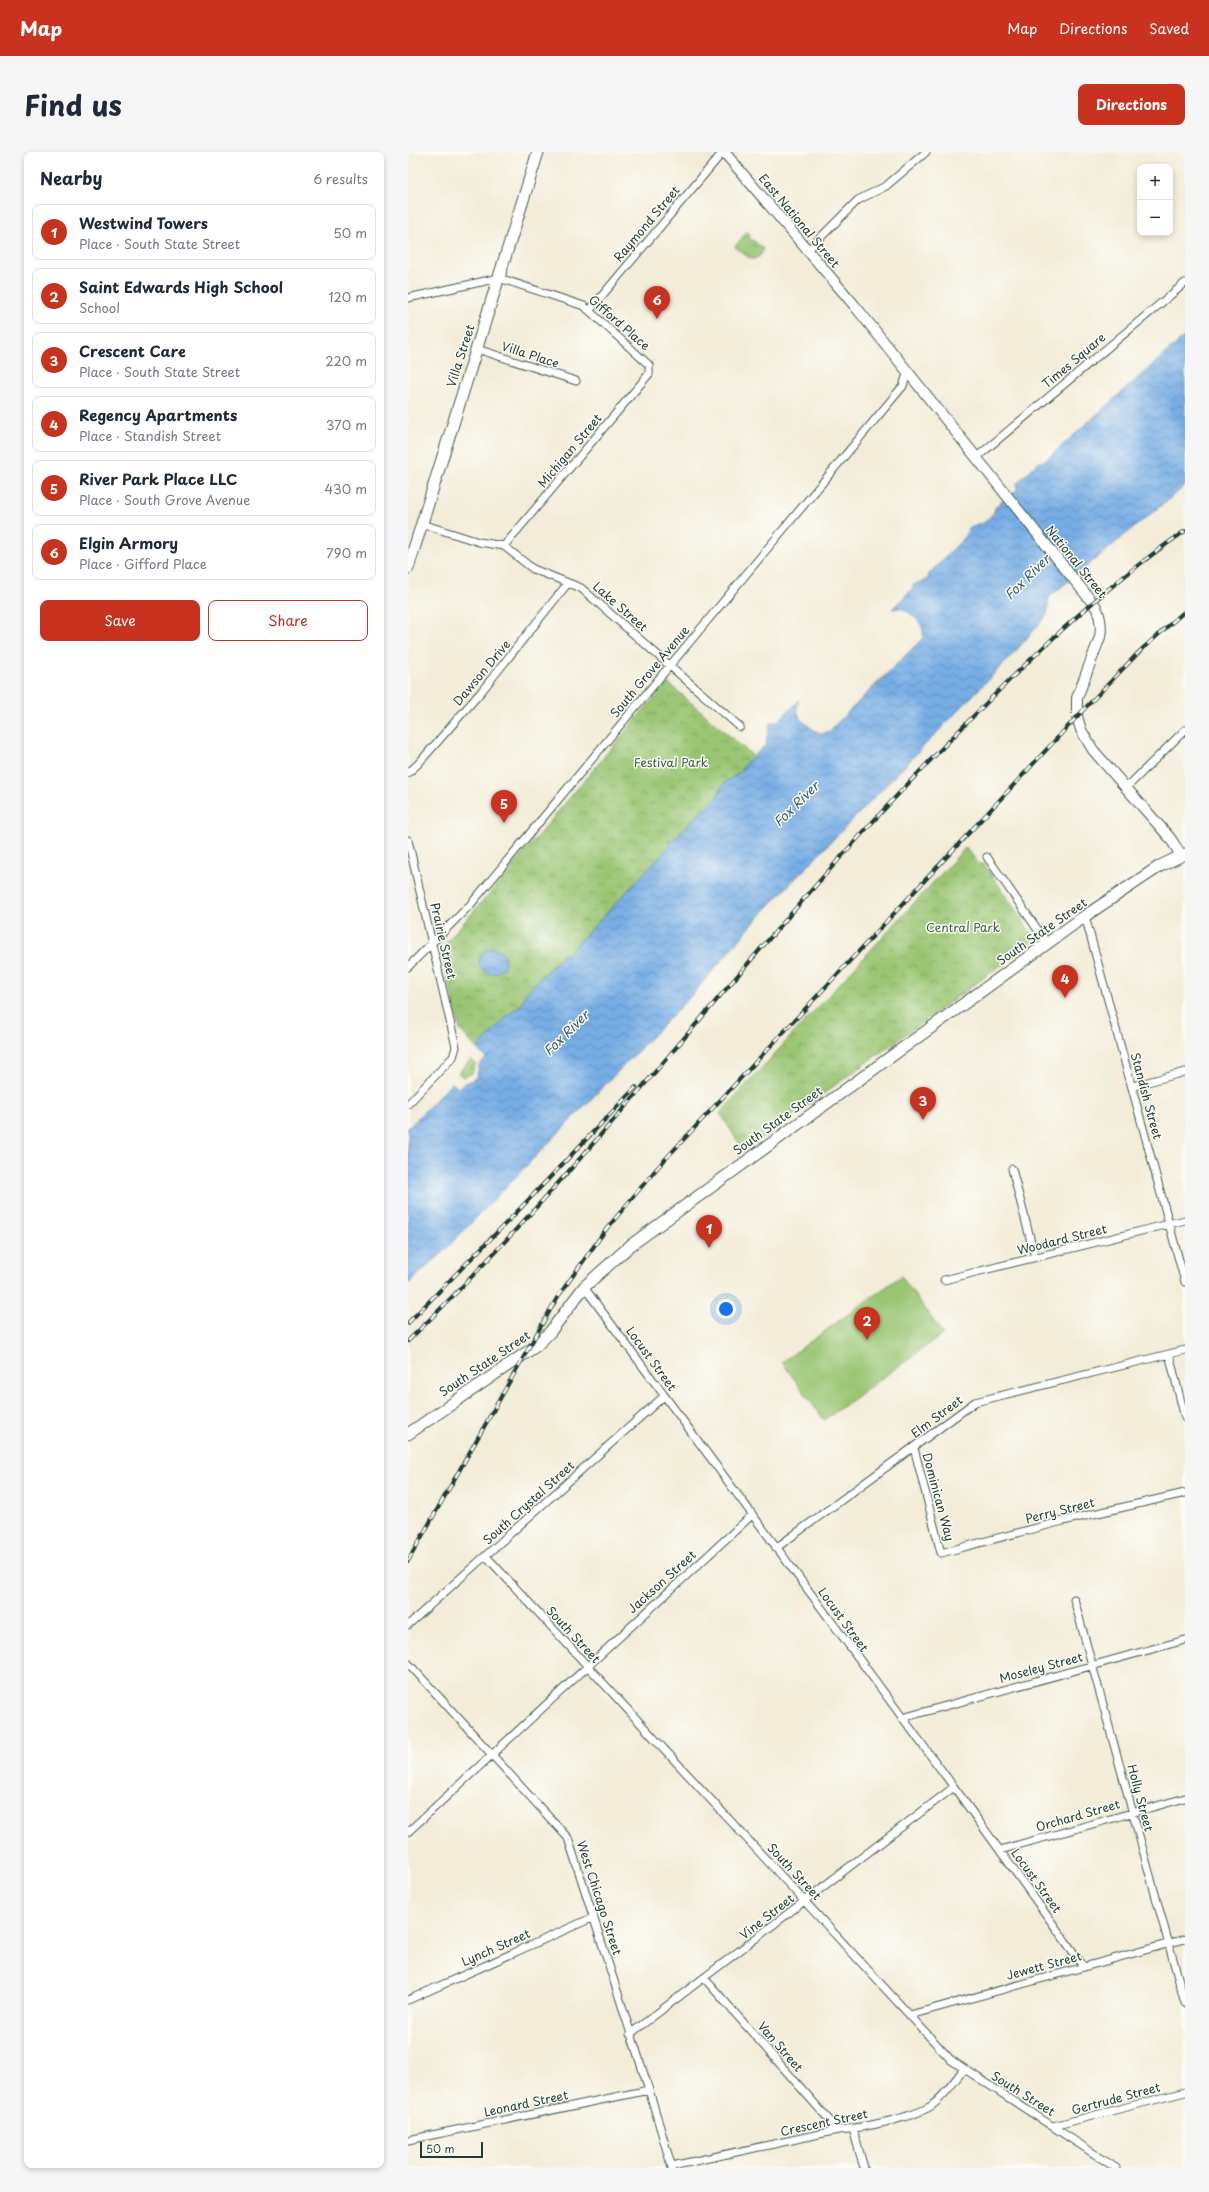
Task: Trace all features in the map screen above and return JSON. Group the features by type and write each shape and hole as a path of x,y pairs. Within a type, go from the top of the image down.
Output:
{"main road":[{"name":"Villa Street","path":"408,568 538,152"},
{"name":"South State Street","path":"408,1434 536,1346 550,1332 584,1287 632,1245 1085,916 1160,866 1184,858"}],"street":[{"name":"East National Street","path":"723,152 855,306"},
{"name":"Raymond Street","path":"590,310 723,152"},
{"path":"808,251 858,200 889,183 926,152"},
{"path":"408,298 499,278"},
{"name":"Gifford Place","path":"499,278 580,304 590,310 648,363 650,370"},
{"name":"Times Square","path":"977,457 1185,283"},
{"name":"National Street","path":"855,306 1096,607 1101,618 1102,629 1077,698 1079,723 1090,746 1125,789 1170,838 1184,858"},
{"name":"Villa Place","path":"477,349 576,381"},
{"name":"Michigan Street","path":"504,546 649,374 650,370"},
{"name":"South Grove Avenue","path":"408,967 471,904 903,386 908,371"},
{"name":"South Grove Avenue","path":"903,386 916,381"},
{"name":"Lake Street","path":"422,524 479,542 504,546 533,569 581,588 740,727"},
{"name":"Dawson Drive","path":"408,773 424,758 480,693 568,584"},
{"path":"1125,789 1185,730"},
{"name":"Prairie Street","path":"408,840 456,1047 453,1057 408,1104"},
{"path":"987,857 1048,943"},
{"name":"Standish Street","path":"1085,916 1133,1086 1185,1282"},
{"path":"1133,1086 1185,1072"},
{"path":"1012,1168 1035,1257"},
{"name":"Woodard Street","path":"944,1280 1185,1220"},
{"name":"Locust Street","path":"584,1287 954,1787 1084,1967"},
{"name":"Elm Street","path":"776,1548 975,1402 1185,1350"},
{"path":"1168,1354 1185,1418"},
{"name":"South Crystal Street","path":"408,1625 664,1396"},
{"name":"Dominican Way","path":"914,1448 941,1553"},
{"name":"Perry Street","path":"941,1553 1185,1493"},
{"name":"Jackson Street","path":"408,1832 492,1756 587,1665 752,1515"},
{"name":"South Street","path":"486,1556 951,2060 1116,2168"},
{"name":"Holly Street","path":"1074,1599 1185,2003"},
{"name":"Moseley Street","path":"902,1718 1185,1640"},
{"name":"West Chicago Street","path":"408,1663 568,1838 649,2090 672,2167"},
{"name":"Vine Street","path":"630,2034 705,1979 954,1787"},
{"name":"Orchard Street","path":"1000,1850 1185,1798"},
{"name":"Lynch Street","path":"408,2000 594,1917"},
{"name":"Jewett Street","path":"910,2015 1185,1939"},
{"name":"Van Street","path":"705,1979 838,2130"},
{"name":"Crescent Street","path":"672,2167 838,2130 853,2129 909,2114 931,2105 964,2069"},
{"name":"Leonard Street","path":"408,2140 649,2090"},
{"name":"Gertrude Street","path":"1053,2126 1185,2092"},
{"path":"853,2129 864,2168"}],"green space":[{"path":"747,231 750,235 749,240 753,240 763,249 761,255 751,259 735,247"},
{"name":"Festival Park","path":"667,682 754,757 721,788 717,798 707,805 673,840 668,842 669,847 567,955 561,954 561,957 526,993 521,1005 511,1012 477,1049 460,1030 442,954 443,946 495,887"},
{"name":"Central Park","path":"966,847 979,864 984,864 1036,940 744,1151 720,1113"},
{"path":"471,1059 476,1064 470,1074 463,1077 458,1073"},
{"path":"901,1276 943,1334 824,1420 782,1362"}],"water":[{"name":"Fox River","path":"1185,336 1185,486 1049,597 1047,615 1015,652 763,912 692,995 440,1255 408,1284 408,1128 452,1083 458,1088 473,1080 477,1076 479,1065 486,1058 477,1049 511,1012 521,1005 526,993 561,957 561,954 567,955 669,847 668,842 673,840 716,798 725,782 740,772 746,763 767,744 766,740 771,722 777,722 799,700 797,706 803,721 812,729 822,734 829,731 923,638 922,628 913,616 900,608 892,609 913,588 913,585 928,579 929,574 966,536 968,529 977,524 982,524 993,514 996,506 1017,490 1017,483 1038,463 1046,460"},
{"path":"492,948 501,952 505,961 501,970 492,974 483,970 479,961 483,952"}],"railway":[{"path":"408,1341 480,1268 549,1194 815,886 953,737 1008,681 1093,602 1153,554 1185,531"},
{"path":"408,1561 557,1298 604,1232 658,1167 1088,705 1141,650 1185,611"},
{"path":"408,1323 636,1087"}],"place":[{"name":"Elgin Armory","path":"657,319"},
{"name":"River Park Place LLC","path":"504,823"},
{"name":"Regency Apartments","path":"1065,998"},
{"name":"Crescent Care","path":"923,1120"},
{"name":"Westwind Towers","path":"709,1248"},
{"name":"Saint Edwards High School","path":"867,1340"}]}
